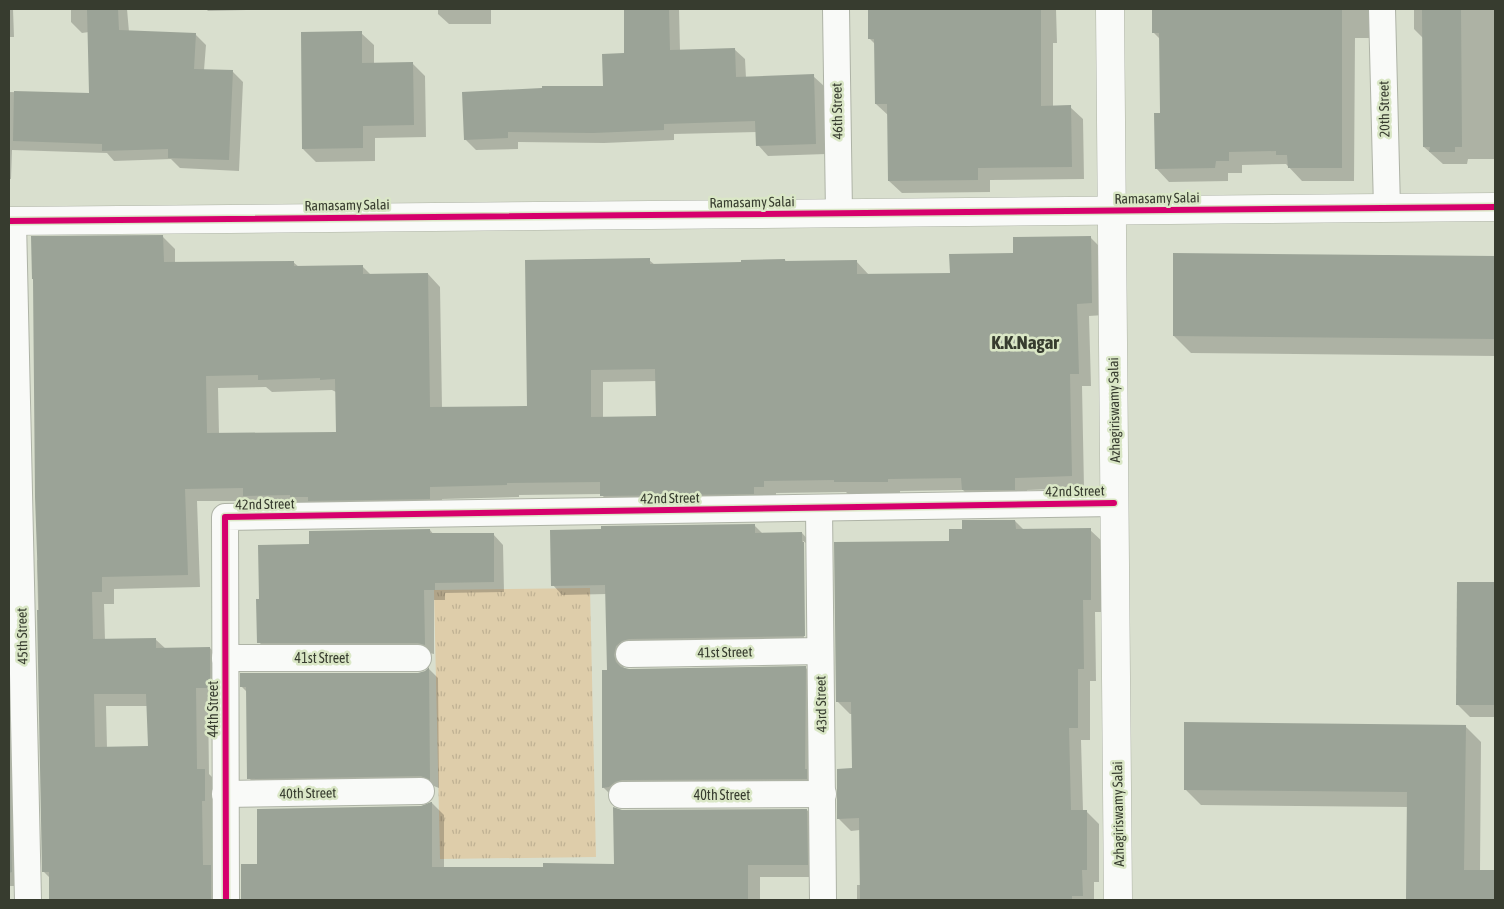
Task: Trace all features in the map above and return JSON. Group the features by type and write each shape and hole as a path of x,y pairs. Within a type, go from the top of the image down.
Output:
{"street":[{"name":"46th Street","path":"836,9 839,213"},
{"name":"Azhagiriswamy Salai","path":"1110,9 1118,900"},
{"name":"20th Street","path":"1382,9 1386,208"},
{"name":"Ramasamy Salai","path":"11,221 1495,207"},
{"name":"45th Street","path":"11,221 28,900"},
{"name":"42nd Street","path":"225,517 1114,503"},
{"name":"43rd Street","path":"819,508 823,900"},
{"name":"44th Street","path":"225,517 226,900"},
{"name":"41st Street","path":"630,654 820,651"},
{"name":"41st Street","path":"225,658 418,658"},
{"name":"40th Street","path":"226,794 421,791"},
{"name":"40th Street","path":"622,795 823,794"}],"green space":[{"path":"590,588 596,857 440,859 434,590"}],"building":[{"path":"87,9 118,9 119,30 196,33 194,69 233,70 229,160 168,158 168,149 102,151 102,144 13,141 14,91 89,93"},
{"path":"624,9 669,9 670,50 735,48 736,77 814,74 816,144 756,146 755,121 664,124 664,130 593,133 508,132 508,138 464,140 462,92 542,88 542,86 603,86 602,54 624,53"},
{"path":"868,9 1041,9 1041,106 1071,105 1072,167 978,168 978,180 888,181 887,104 875,104 874,39 868,39"},
{"path":"1152,9 1342,9 1342,168 1288,168 1287,155 1276,155 1276,151 1229,152 1229,161 1216,161 1215,168 1155,169 1154,113 1160,113 1159,33 1152,33"},
{"path":"1422,9 1461,9 1462,147 1455,147 1455,152 1429,152 1430,147 1423,147"},
{"path":"362,31 362,63 413,62 414,125 363,126 363,148 302,149 301,32"},
{"path":"163,235 164,262 294,261 294,266 363,265 363,274 428,273 430,407 527,406 525,260 650,258 650,264 785,259 785,261 857,260 857,274 950,273 949,254 1013,253 1013,237 1091,236 1092,303 1077,304 1079,374 1070,374 1072,476 1015,478 1015,490 962,490 961,478 888,479 888,482 834,482 834,480 764,481 764,487 754,487 754,494 600,496 600,482 507,483 507,485 430,487 430,499 308,501 308,497 290,497 290,495 243,496 243,488 185,489 188,575 102,577 102,592 92,592 93,639 156,638 156,648 210,647 210,688 196,688 197,769 205,769 205,801 202,801 203,865 211,865 211,900 49,900 49,872 42,872 37,610 39,610 35,497 31,236","holes":["655,369 656,416 591,417 591,370","258,375 258,380 335,379 336,432 207,433 206,376","94,694 146,694 148,746 95,747"]},
{"path":"1173,253 1495,256 1495,339 1173,336"},
{"path":"962,520 1015,520 1016,529 1091,528 1091,600 1083,600 1084,669 1078,669 1078,728 1069,728 1071,810 1087,810 1087,870 1082,870 1083,896 1072,896 1072,900 860,900 859,818 837,819 837,769 852,768 851,702 836,702 834,542 949,541 949,529 962,529"},
{"path":"755,524 755,533 802,532 802,542 804,542 805,636 629,639 622,641 616,646 614,655 616,662 621,667 629,669 806,666 805,769 807,769 807,779 622,780 615,782 609,787 602,788 602,670 607,670 605,585 551,586 550,530 601,529 601,526"},
{"path":"430,529 430,533 494,533 494,582 435,583 435,590 424,590 425,645 418,643 257,643 256,599 259,599 258,545 309,544 309,531"},
{"path":"1457,582 1495,582 1495,705 1456,705"},
{"path":"429,667 430,780 421,776 247,779 246,687 240,687 240,673 418,673 425,671"},
{"path":"1184,722 1466,725 1464,870 1495,870 1495,900 1406,900 1407,792 1184,790"},
{"path":"9,782 12,872 9,873"},
{"path":"432,802 432,867 543,867 543,863 614,864 613,807 622,810 807,809 808,865 748,865 748,900 241,900 241,864 257,864 257,809 421,806"}],"cycle path":[{"path":"9,221 1495,207"},
{"path":"226,900 225,517 1114,503"}],"district":[{"name":"K.K.Nagar","path":"1025,342"}]}
